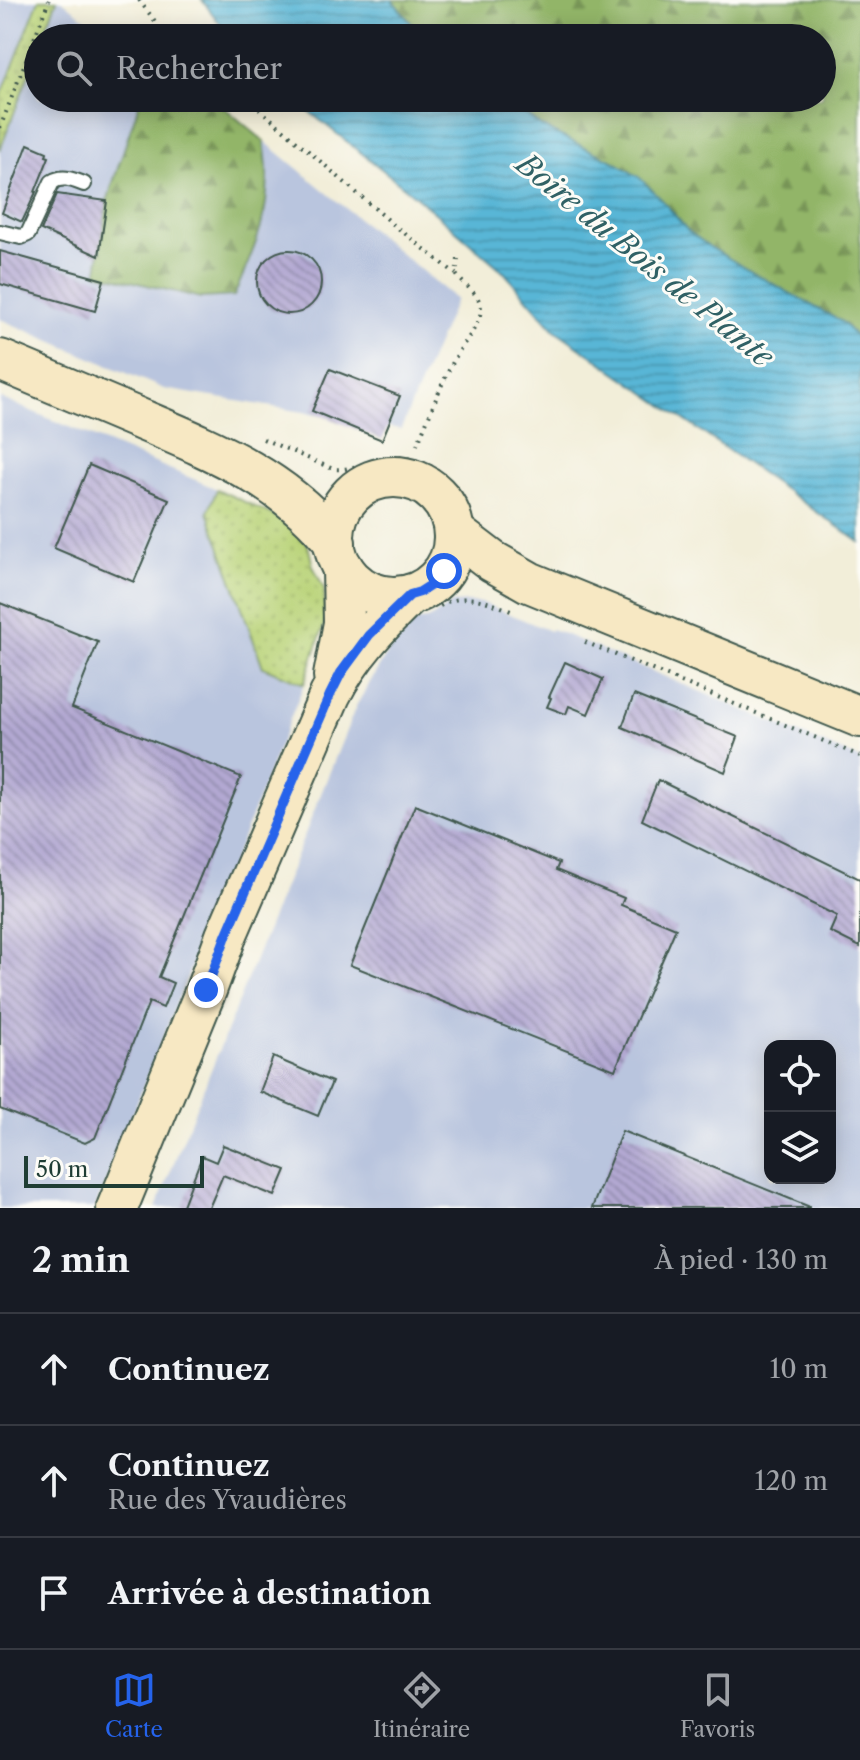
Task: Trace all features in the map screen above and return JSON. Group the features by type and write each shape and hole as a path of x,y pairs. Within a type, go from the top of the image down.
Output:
{"main road":[{"path":"0,360 190,441 317,487 336,489 365,485"},
{"path":"190,441 258,475 282,492 319,523 358,585 373,593 389,597 460,580 482,581 575,602"},
{"path":"117,1208 226,936 341,673 369,635 444,571 451,555 454,532 445,505 433,491 417,482 400,477 382,478 351,495 341,510 335,526 345,609 330,695"},
{"path":"454,532 507,571 575,602 860,717"}],"lane":[{"path":"0,232 21,237 28,234 52,182 58,178 84,184"}],"path":[{"path":"40,24 49,0"},
{"path":"139,0 156,24"},
{"path":"0,128 24,65"},
{"path":"263,112 456,274 481,305 480,316 451,366 417,445"},
{"path":"456,274 458,259"}],"shaded area":[{"path":"0,0 39,0 30,24 24,24 24,38 0,99"},
{"path":"57,0 62,0 92,24 48,24"},
{"path":"24,87 24,112 136,112 107,201 105,275 201,298 267,195 264,141 456,299 401,429 388,427 382,440 322,415 164,389 0,319 0,150"},
{"path":"0,398 217,489 208,512 263,667 304,684 95,1208 0,1208"},
{"path":"453,603 483,603 860,759 860,1208 156,1208 356,706 400,631 412,622 433,617"}],"green space":[{"path":"39,0 57,0 48,24 30,24"},
{"path":"392,0 860,0 860,341 842,322 755,274 688,231 663,201 615,162 542,127 522,112 836,112 836,24 412,24"},
{"path":"24,38 24,87 0,150 0,99"},
{"path":"136,112 230,112 264,141 268,179 266,205 255,245 234,296 201,298 97,273 107,201"},
{"path":"217,489 275,516 297,532 308,545 313,566 324,589 325,622 304,684 263,667 208,512"}],"water":[{"path":"202,0 392,0 412,24 220,24"},
{"name":"Boire du Bois de Plante","path":"310,112 522,112 542,127 615,162 640,178 688,231 710,247 842,322 860,341 860,542 555,330 503,271"}],"building":[{"path":"28,144 47,152 46,156 49,157 22,222 2,213"},
{"path":"57,194 107,201 99,256 41,230"},
{"path":"283,250 295,250 312,259 319,270 319,294 312,305 295,314 283,314 271,309 262,300 257,288 257,276 262,264 271,255"},
{"path":"0,251 104,280 95,311 0,284"},
{"path":"330,369 400,396 382,440 312,411"},
{"path":"89,465 169,499 134,582 54,548"},
{"path":"0,603 98,642 72,708 241,777 159,977 173,983 163,1008 149,1002 95,1138 85,1143 0,1109"},
{"path":"565,662 603,679 588,714 569,706 566,714 547,707"},
{"path":"634,695 738,737 725,772 622,727"},
{"path":"658,780 860,879 860,947 830,932 837,916 642,820"},
{"path":"415,805 559,863 556,870 624,898 621,905 676,928 615,1070 350,965"},
{"path":"273,1057 332,1082 318,1116 260,1092"},
{"path":"622,1131 810,1207 810,1208 592,1208"},
{"path":"223,1145 286,1170 275,1196 223,1175 209,1208 182,1208 202,1156 216,1162"}],"route":[{"path":"206,990 226,936 341,673 384,620 410,595 434,583 444,571"}]}
